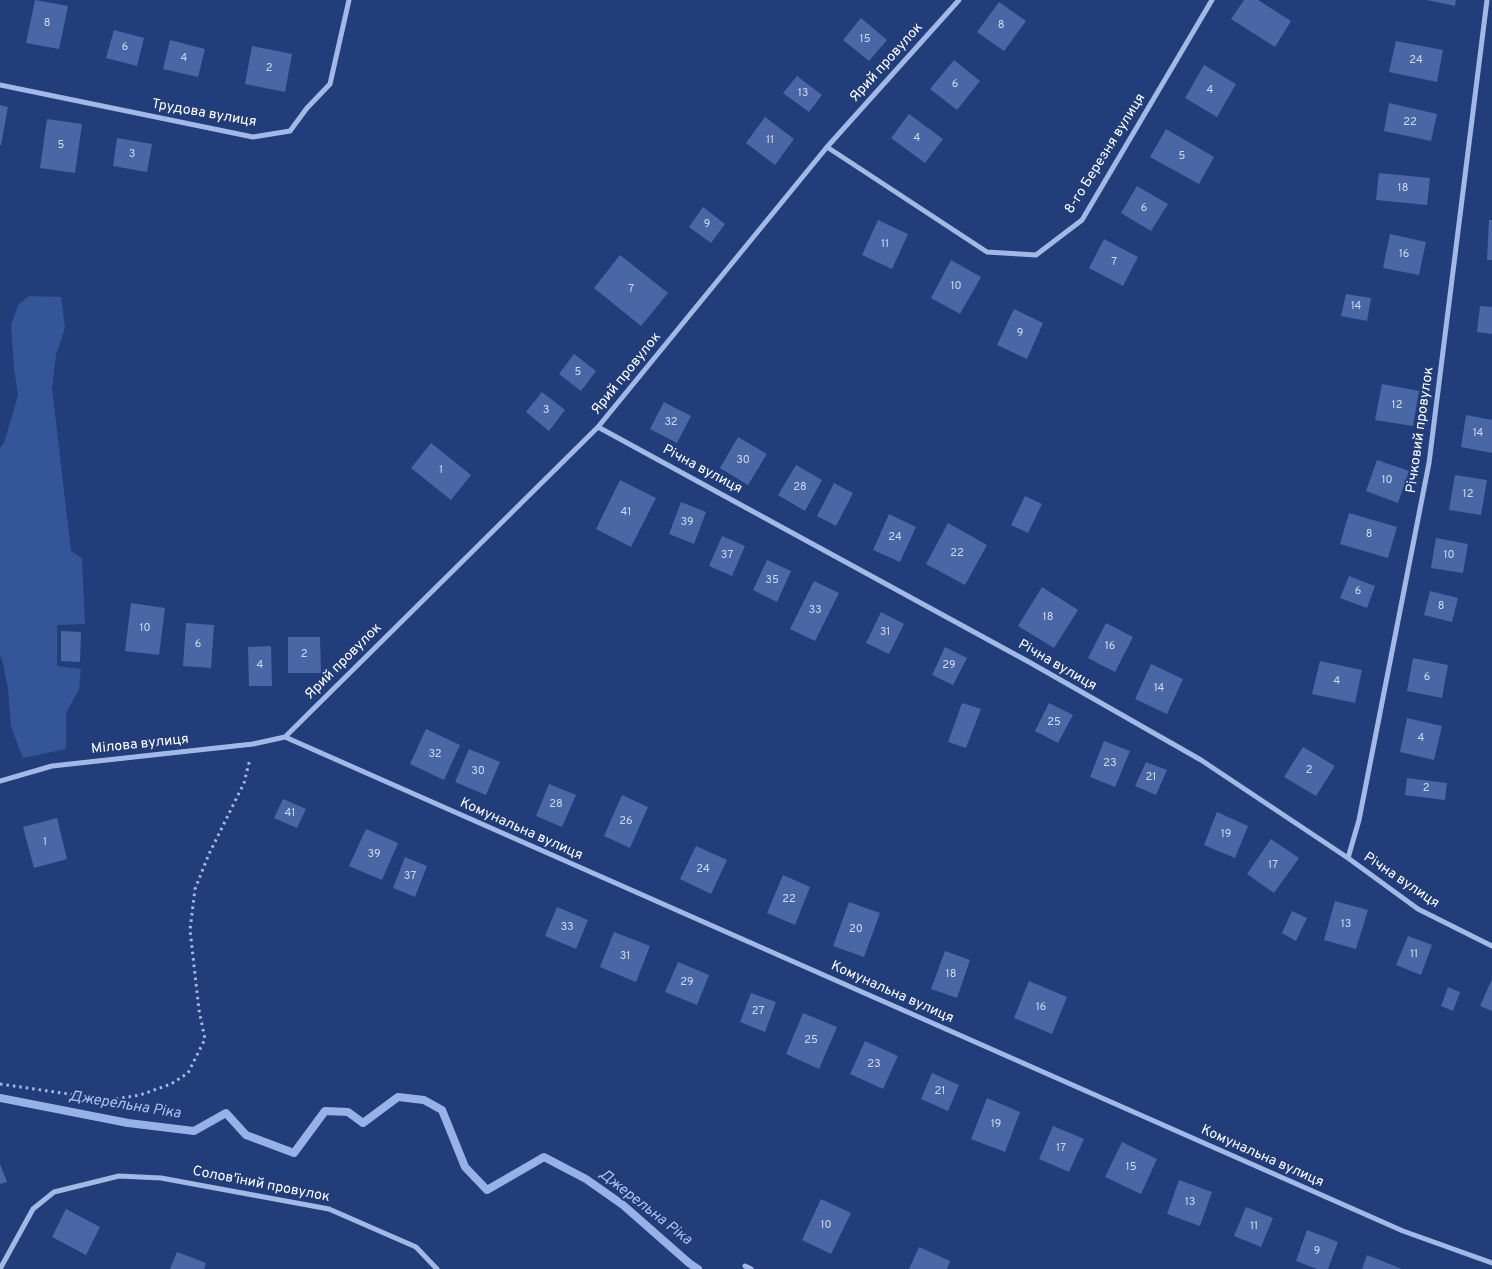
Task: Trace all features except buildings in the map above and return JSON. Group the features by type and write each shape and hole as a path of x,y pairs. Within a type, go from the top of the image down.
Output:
{"street":[{"name":"Трудова вулиця","path":"0,85 253,137 290,131 307,108 330,84 349,0"},
{"name":"Ярий провулок","path":"285,738 598,427 827,147 959,0"},
{"name":"8-го Березня вулиця","path":"827,147 988,252 1036,255 1082,220 1212,0"},
{"name":"Річковий провулок","path":"1348,858 1359,820 1429,463 1488,0"},
{"name":"Річна вулиця","path":"598,427 1029,662 1201,760 1348,858 1418,909 1492,946"},
{"name":"Мілова вулиця","path":"0,781 52,766 253,744 285,738"},
{"name":"Комунальна вулиця","path":"285,738 1403,1231 1492,1263"},
{"name":"Солов'їний провулок","path":"0,1269 32,1209 54,1192 119,1176 161,1178 329,1209 416,1247 437,1269"},
{"path":"745,1266 751,1269"}],"path":[{"path":"0,1084 110,1100 140,1095 171,1084 188,1073 205,1039 199,1010 190,930 195,890 209,854 244,783 253,744"}],"shaded area":[{"path":"29,296 61,297 65,328 56,355 52,388 71,551 82,558 85,624 57,625 57,666 81,669 79,689 66,713 66,749 23,758 11,727 8,688 0,656 0,448 4,443 18,395 11,325 18,305"}],"waterway":[{"name":"Джерельна Ріка","path":"0,1098 128,1123 194,1131 226,1113 246,1135 294,1153 325,1111 348,1112 363,1123 398,1097 424,1100 442,1110 465,1167 487,1190 544,1157 586,1179 623,1205 698,1269"}]}
